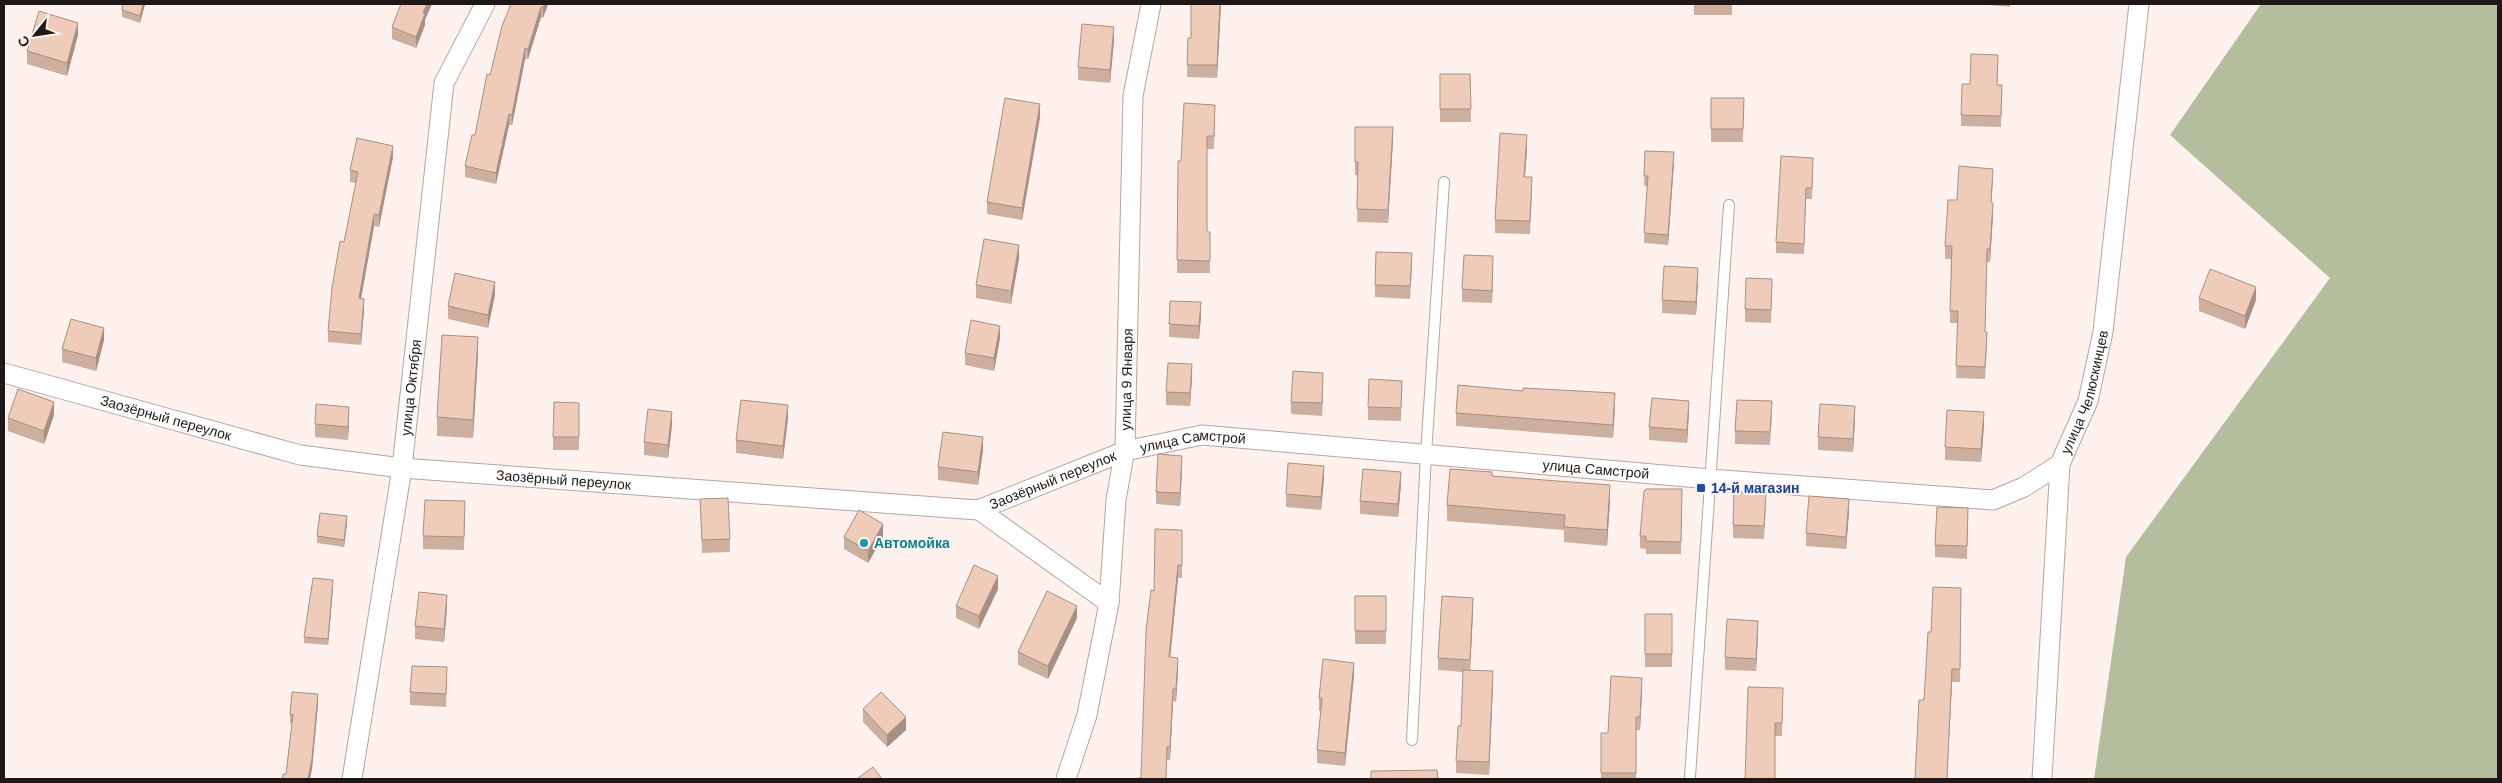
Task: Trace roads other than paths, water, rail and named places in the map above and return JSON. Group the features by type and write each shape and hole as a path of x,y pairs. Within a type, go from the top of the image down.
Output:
{"street":[{"name":"улица Октября","path":"352,779 402,468 444,83 485,4"},
{"name":"улица 9 Января","path":"1066,779 1087,715 1109,602 1116,500 1125,452 1133,96 1151,4"},
{"name":"улица Челюскинцев","path":"2042,779 2060,464 2088,401 2103,332 2139,4"},
{"name":"Заозёрный переулок","path":"4,373 300,455 402,468 979,510 1125,452"},
{"name":"улица Самстрой","path":"1125,452 1202,435 1710,479 1993,500 2024,487 2060,464"},
{"path":"979,510 1109,602"}],"lane":[{"path":"1412,740 1426,454 1444,182"},
{"path":"1690,777 1729,205"}],"place":[{"name":"14-й магазин","path":"1701,488"},
{"name":"Автомойка","path":"864,543"}]}
